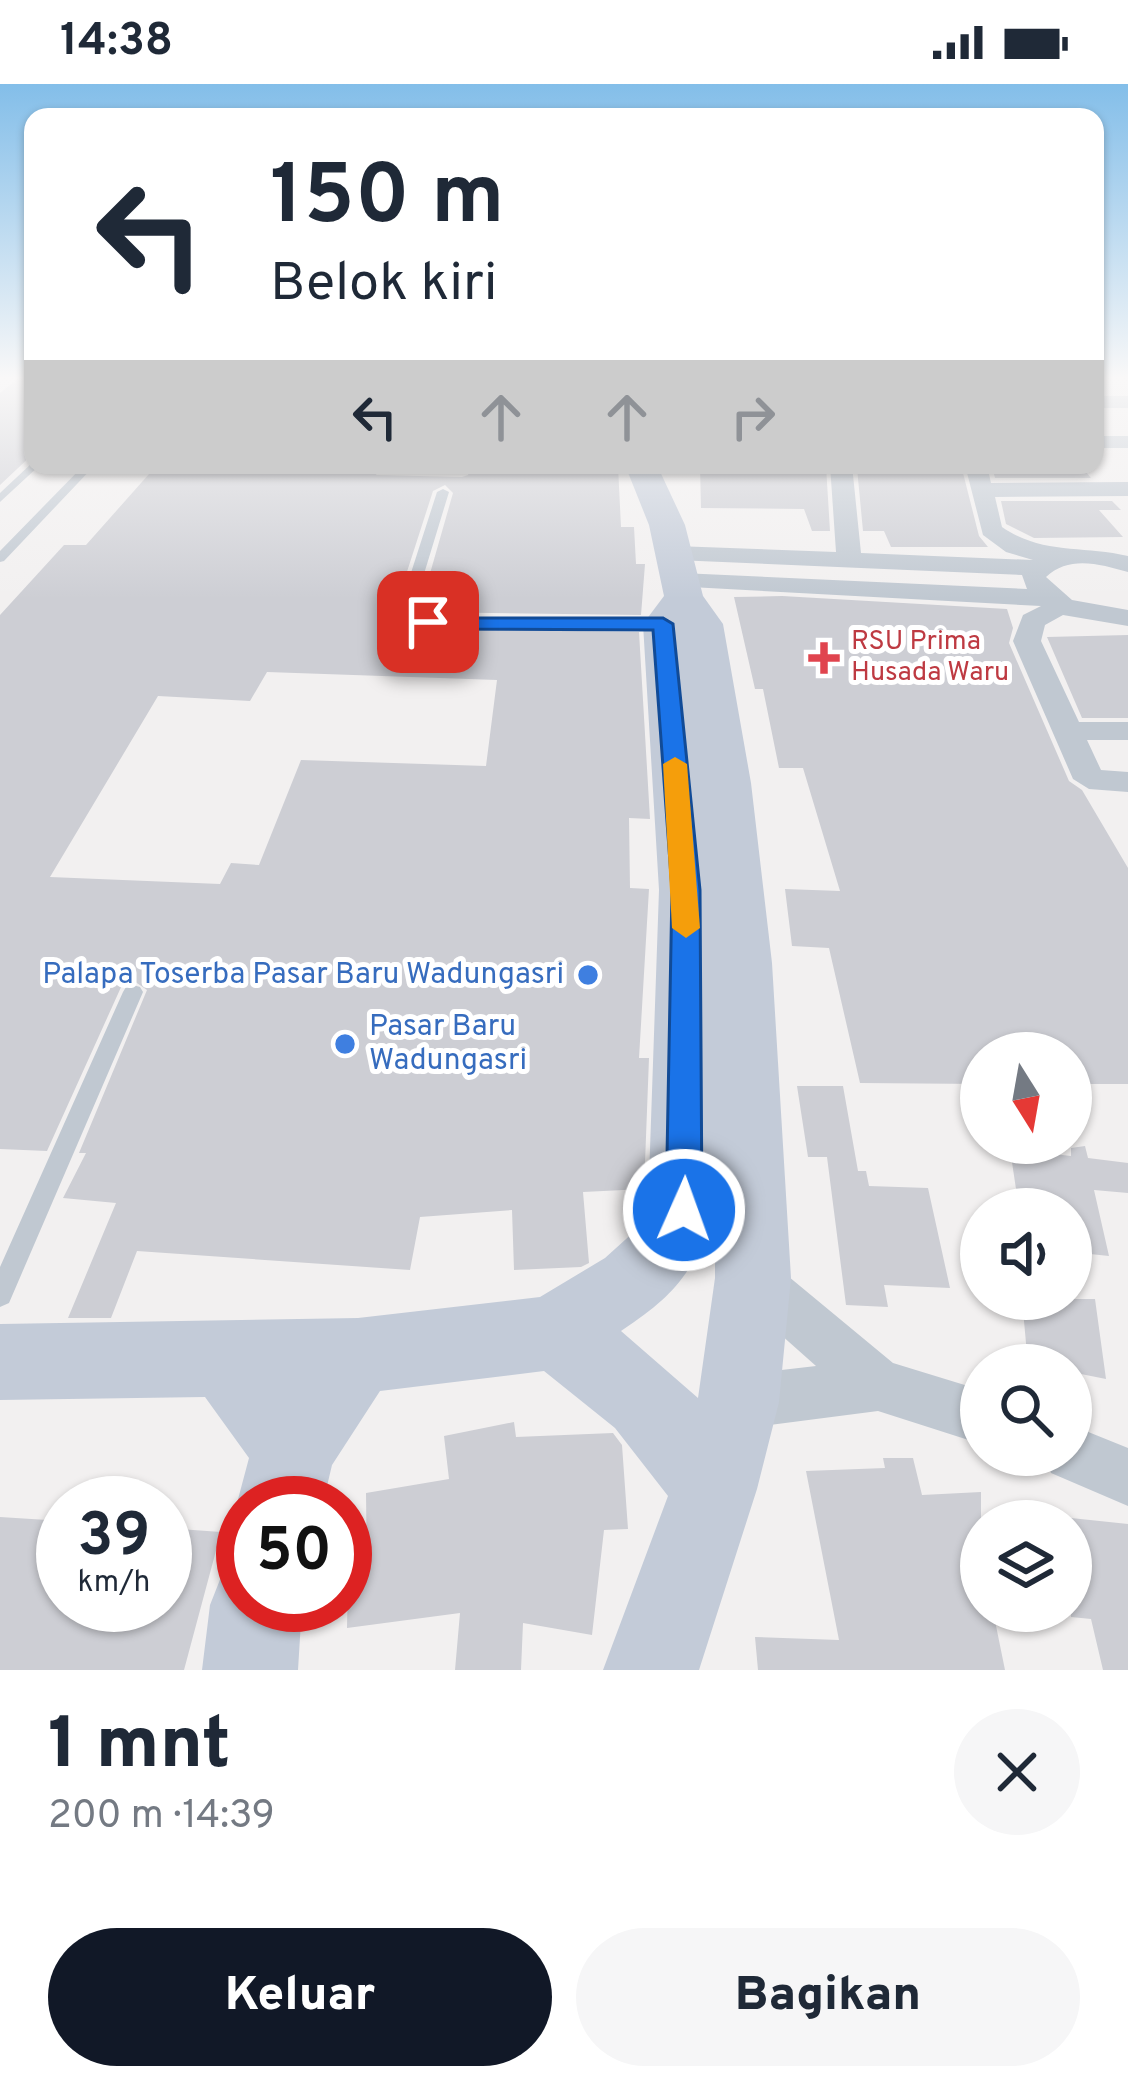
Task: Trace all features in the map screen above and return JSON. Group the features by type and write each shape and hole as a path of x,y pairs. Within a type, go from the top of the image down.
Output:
{"main road":[{"path":"643,474 681,596 726,783 743,963 753,1278 738,1402 714,1489 651,1670"},
{"path":"0,1362 358,1356 552,1333 632,1282 662,1253 684,1210 681,596"},
{"path":"552,1333 599,1358 643,1393 681,1437 714,1489"},
{"path":"286,1476 358,1356"},
{"path":"227,1361 286,1476"},
{"path":"250,1670 254,1632"}],"street":[{"path":"842,474 849,559"},
{"path":"1047,563 997,538 978,478 1128,489"},
{"path":"681,596 849,559 1123,561"},
{"path":"1047,563 1033,577 1055,602"},
{"path":"681,596 1055,602 1128,618"},
{"path":"1055,602 1033,621 1027,641 1089,779 1128,782"},
{"path":"1070,731 1128,731"},
{"path":"753,1278 878,1385 960,1410"},
{"path":"738,1402 878,1385"},
{"path":"1092,1462 1128,1478"}],"lane":[{"path":"0,499 25,474"},
{"path":"3,552 81,474"},
{"path":"443,492 406,610 411,620 681,596"},
{"path":"0,1295 133,992"}],"building":[{"path":"0,451 24,451 24,462 0,485"},
{"path":"149,474 618,474 621,527 634,527 636,564 645,564 641,615 419,612 453,493 445,485 433,491 395,609 406,628 639,632 650,819 629,818 630,888 649,889 639,1058 649,1058 644,1189 583,1192 589,1263 514,1270 512,1210 420,1217 410,1270 137,1251 111,1318 68,1318 116,1203 63,1198 86,1153 79,1153 147,990 134,981 122,985 47,1151 0,1149 0,615 64,545 86,545","holes":["267,672 497,680 486,766 301,760 259,865 231,863 220,884 50,877 158,696 250,701"]},
{"path":"700,474 826,474 830,531 812,531 804,509 701,508"},
{"path":"858,474 963,474 979,536 988,547 891,547 884,531 863,531"},
{"path":"994,474 1088,474 1091,478 995,478"},
{"path":"1001,501 1112,501 1121,510 1099,510 1123,537 1034,538 1006,524"},
{"path":"734,597 1007,609 1013,628 1009,643 1069,781 1082,790 1128,868 1128,1084 1092,1084 1092,1032 960,1032 960,1084 860,1083 829,948 792,946 785,889 840,891 803,768 779,768 763,689 755,689"},
{"path":"1128,635 1128,718 1082,718 1047,637"},
{"path":"797,1086 843,1086 858,1171 866,1171 869,1186 928,1188 950,1288 884,1285 888,1307 846,1305 827,1157 808,1157"},
{"path":"1092,1158 1128,1163 1128,1193 1094,1190 1109,1256 1092,1254 1092,1188 1016,1188 1012,1164 1092,1164"},
{"path":"1095,1299 1106,1379 1092,1376 1092,1344 1026,1344 1024,1320 1092,1320"},
{"path":"514,1422 516,1437 613,1433 622,1445 628,1529 604,1530 592,1635 523,1623 521,1670 455,1670 460,1613 372,1625 372,1492 449,1479 444,1436"},
{"path":"883,1458 913,1458 922,1495 981,1492 981,1500 960,1500 960,1632 997,1632 1005,1670 758,1670 755,1637 839,1640 806,1471 885,1468"},
{"path":"0,1517 36,1519 36,1632 192,1632 192,1530 216,1532 216,1551 184,1670 0,1670"},
{"path":"1092,1520 1128,1524 1128,1670 1103,1670 1092,1623"}],"slow traffic":[{"path":"675,764 686,928"}],"place":[{"name":"RSU Prima Husada Waru","path":"824,658"},
{"name":"Palapa Toserba Pasar Baru Wadungasri","path":"588,975"},
{"name":"Pasar Baru Wadungasri","path":"345,1044"}],"route":[{"path":"428,622 663,624 686,890 684,1210"}]}
